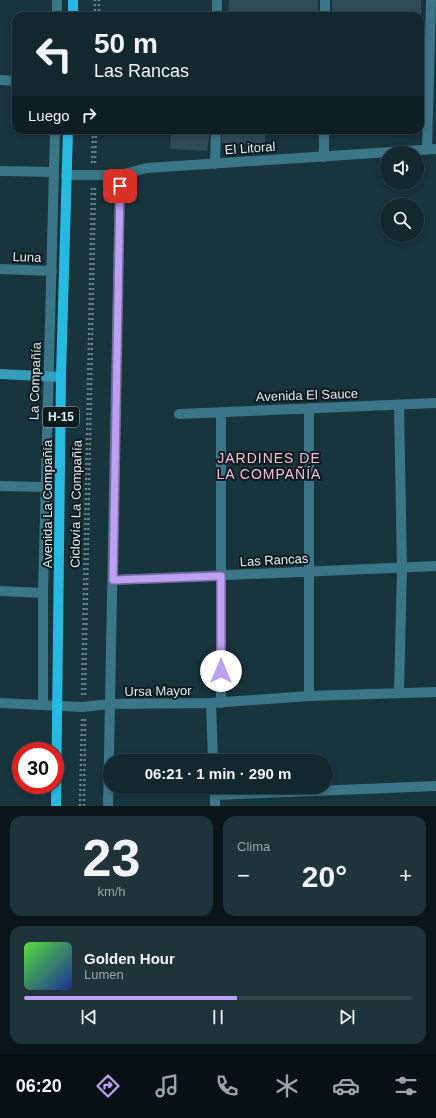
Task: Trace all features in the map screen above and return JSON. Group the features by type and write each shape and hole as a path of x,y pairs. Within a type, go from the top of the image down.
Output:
{"main road":[{"path":"73,12 74,0"},
{"name":"Avenida La Compañía","path":"56,806 61,377 68,134"}],"street":[{"path":"57,0 57,12"},
{"path":"217,0 217,12"},
{"path":"325,0 325,12"},
{"path":"431,0 432,149"},
{"path":"0,80 12,81"},
{"name":"La Compañía","path":"43,704 43,593 47,376 52,271 55,134"},
{"path":"215,164 216,134"},
{"path":"324,134 324,157"},
{"name":"El Litoral","path":"66,175 120,175 147,168 432,149"},
{"path":"0,171 54,172"},
{"path":"108,806 120,175"},
{"name":"Luna","path":"0,269 52,271"},
{"path":"0,374 61,377"},
{"name":"Avenida El Sauce","path":"179,414 436,403"},
{"path":"399,405 402,568 399,692"},
{"path":"309,408 309,696"},
{"path":"214,754 221,576 220,412"},
{"path":"0,486 45,487"},
{"name":"Las Rancas","path":"113,580 436,566"},
{"path":"0,591 43,593"},
{"name":"Ursa Mayor","path":"0,703 83,707 110,704 216,703 309,696 436,692"},
{"path":"333,788 436,786"},
{"path":"215,794 215,806"}],"path":[{"path":"95,0 95,12"},
{"path":"99,0 99,12"},
{"path":"93,134 94,175"},
{"path":"80,806 96,134"},
{"path":"83,707 84,806"}],"building":[{"path":"229,0 318,0 318,12 228,12"},
{"path":"332,0 421,0 421,12 332,12"},
{"path":"171,134 209,134 207,151 170,149"},
{"path":"222,134 265,134 265,145 222,143"}],"district":[{"name":"JARDINES DE LA COMPAÑÍA","path":"269,466"}],"route":[{"path":"120,186 113,580 221,576 221,671"}]}
